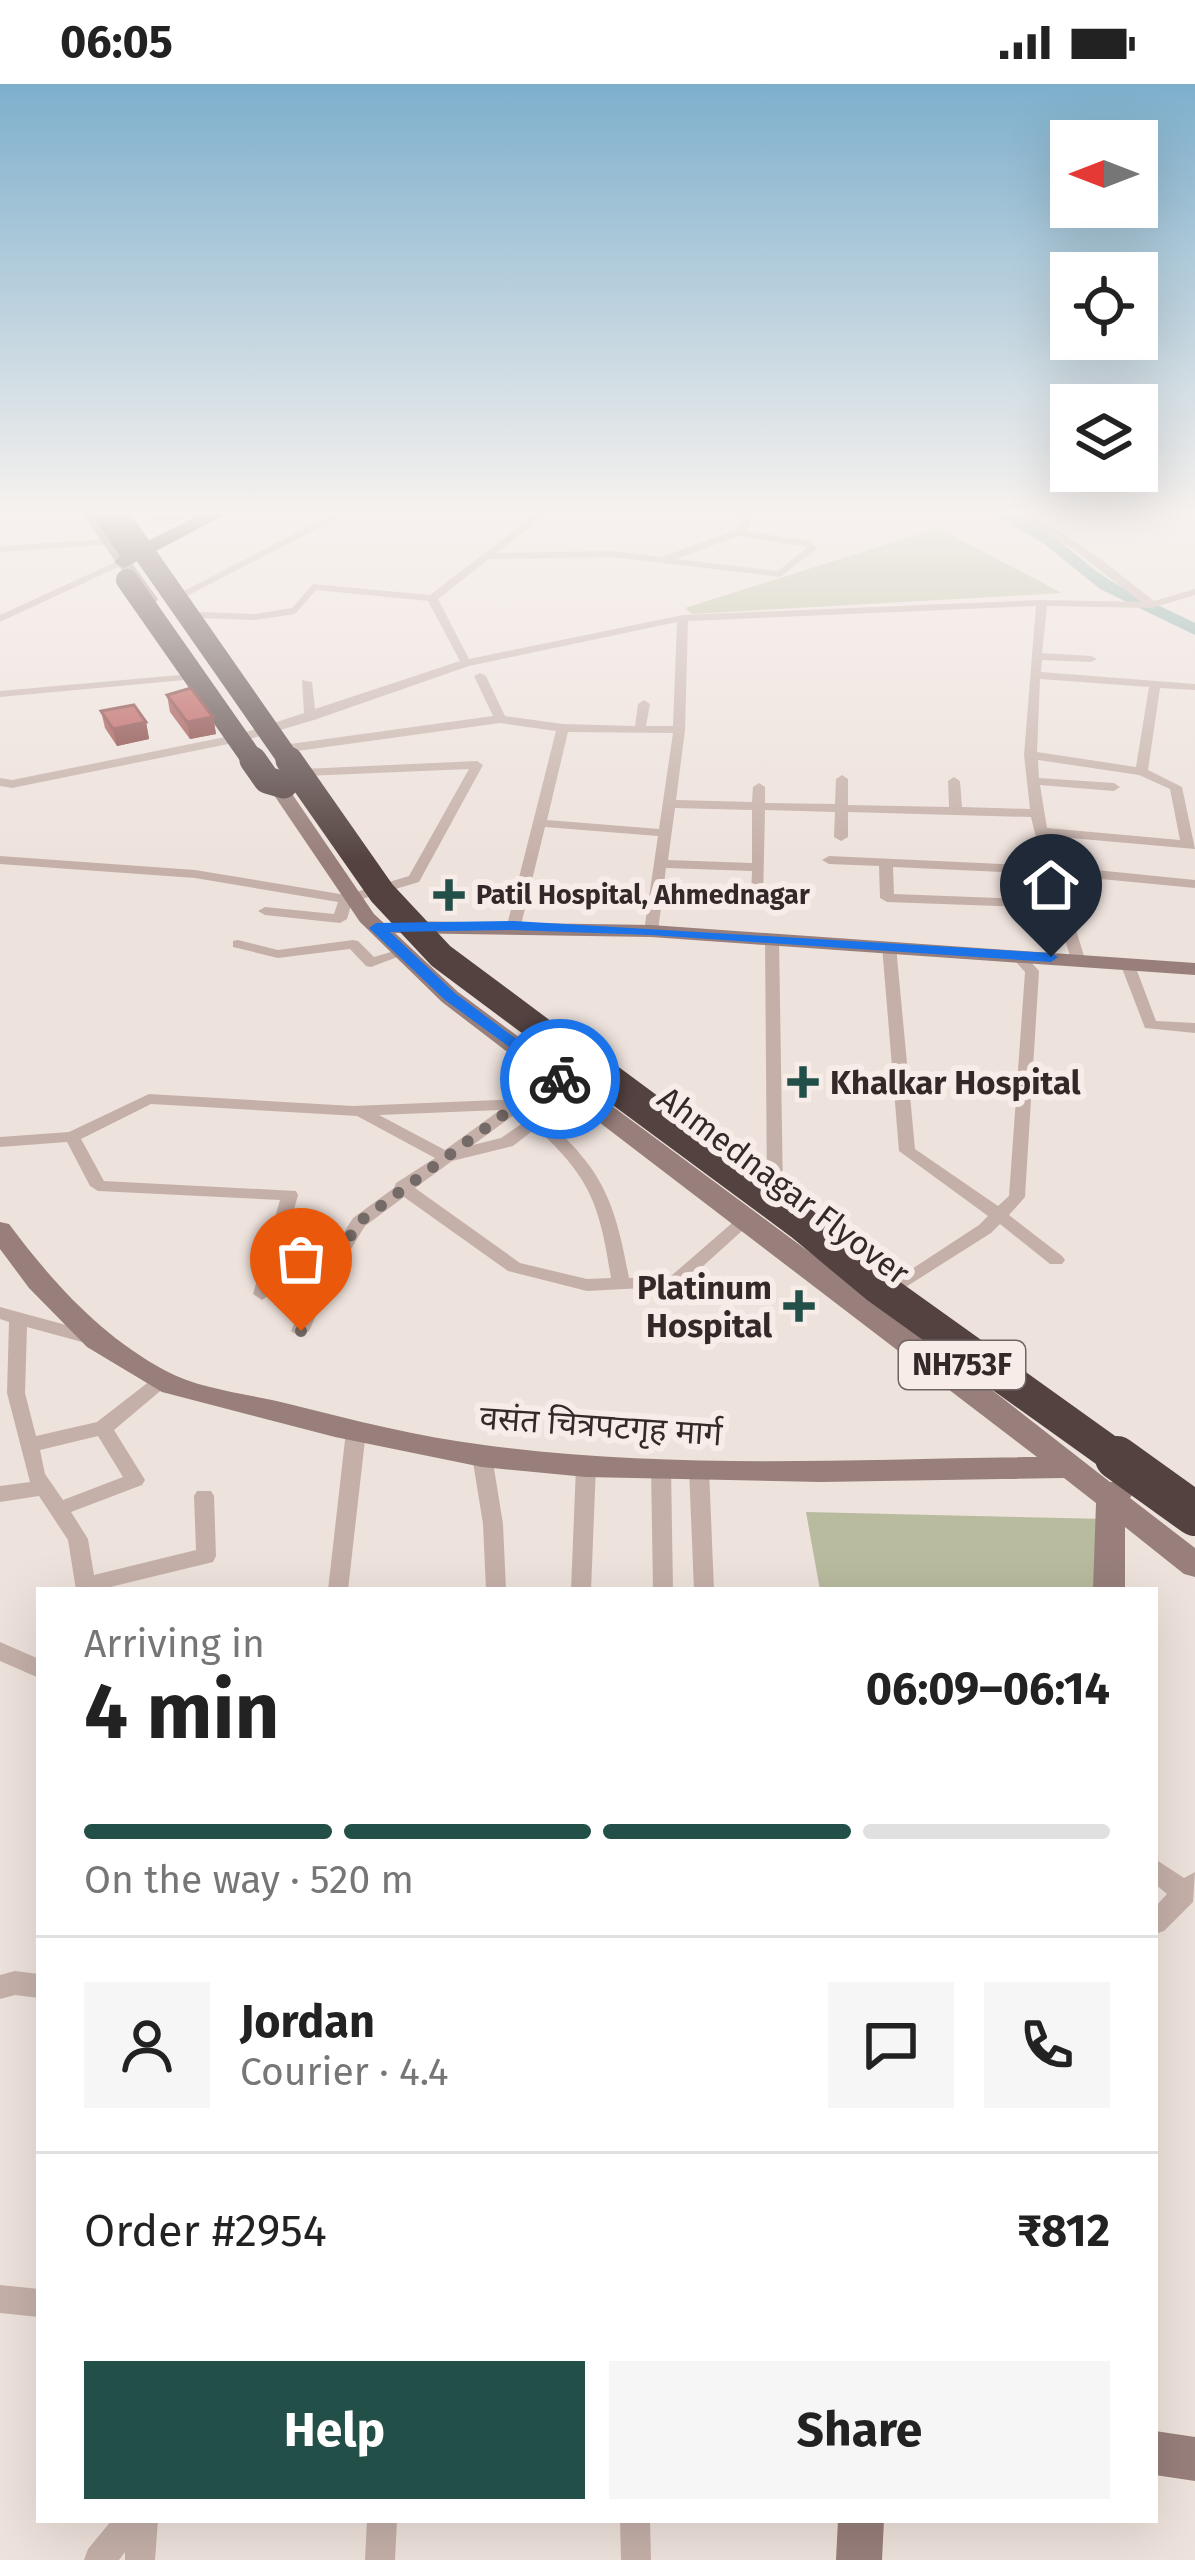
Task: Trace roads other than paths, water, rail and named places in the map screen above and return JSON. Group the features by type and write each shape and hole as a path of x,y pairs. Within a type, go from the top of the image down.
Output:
{"highway":[{"path":"180,631 267,780 298,780 309,770 196,631"},
{"name":"Ahmednagar Flyover","path":"298,780 382,893 441,956 801,1223 878,1287 1195,1514"},
{"name":"Ahmednagar Flyover","path":"298,780 377,911 451,981 1195,1540"}],"street":[{"path":"177,631 202,676 357,912 401,953 450,997 910,1341 1195,1565"},
{"path":"209,631 284,738 298,780 386,890 480,979 895,1286 1195,1500"},
{"path":"449,631 466,663"},
{"path":"284,738 310,717 466,663 622,631"},
{"path":"651,931 679,730 683,631"},
{"path":"1039,631 1032,781 1036,813 1078,959"},
{"path":"1036,656 1090,656 1094,685"},
{"path":"1035,675 1094,685 1195,687"},
{"path":"0,694 202,676"},
{"path":"480,676 500,719"},
{"path":"306,682 310,717"},
{"path":"1142,772 1155,684"},
{"path":"640,730 644,704"},
{"path":"0,782 12,784 243,737 284,738 500,719 563,728 679,730"},
{"path":"514,925 563,728"},
{"path":"1030,754 1142,772 1177,787 1191,844 1042,832"},
{"path":"265,911 357,912 386,890 414,879 477,765 298,780"},
{"path":"842,779 842,837"},
{"path":"954,781 956,811"},
{"path":"1032,781 1114,787"},
{"path":"758,896 759,788"},
{"path":"668,804 1036,813"},
{"path":"539,823 664,833"},
{"path":"0,860 195,874 416,921 651,931 1195,969"},
{"path":"829,860 1053,870 1195,884"},
{"path":"886,862 887,898 1063,904"},
{"path":"660,864 757,867"},
{"path":"772,939 776,1194"},
{"path":"238,944 278,954 353,944 371,963 401,953"},
{"path":"889,946 907,1151 1056,1260"},
{"path":"895,1286 985,1229 1017,1197 1032,971 1016,954"},
{"path":"1127,964 1150,1024 1195,1028"},
{"path":"0,1142 72,1137 148,1099 358,1111 553,1103 578,1093"},
{"path":"518,1104 584,1161 610,1210 622,1284"},
{"path":"301,1331 323,1280 359,1222 518,1104"},
{"path":"358,1111 446,1157 507,1142 537,1120"},
{"path":"72,1137 98,1186 290,1195 262,1294"},
{"path":"402,1187 514,1267 587,1285 675,1282 746,1221"},
{"name":"वसंत चित्रपटगृह मार्ग","path":"0,1230 38,1282 97,1340 163,1382 356,1431 482,1456 586,1466 1071,1469"},
{"path":"97,1340 9,1315 16,1393 29,1445 44,1488 78,1539 86,1587 206,1556 204,1496"},
{"path":"29,1445 104,1428 163,1382"},
{"path":"58,1509 135,1480 104,1428"},
{"path":"338,1587 356,1431"},
{"path":"1071,1469 1113,1442"},
{"path":"482,1456 494,1525 496,1587"},
{"path":"581,1587 586,1466"},
{"path":"661,1468 663,1587"},
{"path":"1111,1497 1149,1468"},
{"path":"699,1469 704,1587"},
{"path":"0,1494 44,1488"},
{"path":"1108,1587 1111,1497"},
{"path":"0,1651 36,1668"},
{"path":"1158,1872 1189,1898 1158,1921"},
{"path":"0,1987 36,1986"},
{"path":"0,2299 36,2303"},
{"path":"1158,2453 1195,2459"},
{"path":"100,2560 130,2523"},
{"path":"140,2560 143,2523"},
{"path":"380,2560 382,2523"},
{"path":"635,2523 636,2560"},
{"path":"859,2560 861,2523"}],"place":[{"name":"Patil Hospital, Ahmednagar","path":"449,895"},
{"name":"Khalkar Hospital","path":"803,1082"},
{"name":"Platinum Hospital","path":"799,1306"}]}
